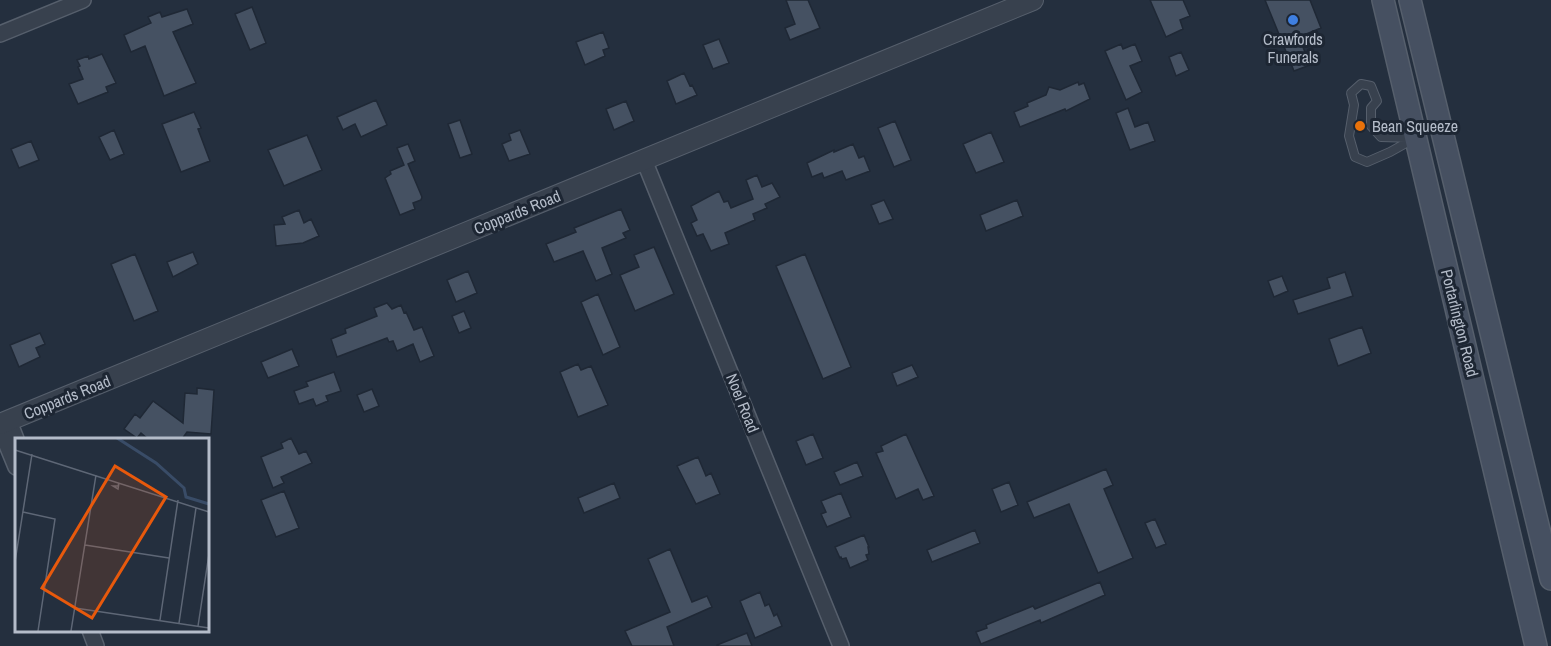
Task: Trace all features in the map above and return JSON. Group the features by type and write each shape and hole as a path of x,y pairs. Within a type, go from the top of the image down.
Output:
{"main road":[{"name":"Portarlington Road","path":"1383,0 1536,646"},
{"name":"Portarlington Road","path":"1410,0 1551,579"}],"street":[{"path":"0,34 82,0"},
{"name":"Coppards Road","path":"3,424 1033,0"},
{"name":"Noel Road","path":"644,160 841,646"},
{"path":"3,424 15,438"},
{"path":"3,424 15,464"},
{"path":"90,631 96,646"}],"lane":[{"path":"1361,84 1371,86 1377,101 1371,108 1371,126 1381,137 1415,138 1367,162 1355,157 1349,136 1354,105 1352,93 1361,84"}],"building":[{"path":"786,0 808,0 820,28 790,40 785,28 795,24"},
{"path":"1150,0 1183,0 1190,16 1180,20 1183,29 1166,37"},
{"name":"Crawfords Funerals","path":"1265,0 1310,0 1321,28 1299,37 1310,65 1294,71"},
{"path":"252,7 266,43 250,50 235,14"},
{"path":"187,9 193,24 173,32 196,83 164,96 145,46 131,52 124,35 151,23 148,17 160,12 162,17"},
{"path":"603,32 609,48 603,50 605,56 585,65 576,42"},
{"path":"719,39 729,63 713,69 703,45"},
{"path":"1121,44 1123,49 1135,44 1142,61 1130,66 1142,92 1126,100 1105,51"},
{"path":"1181,52 1189,70 1176,76 1169,57"},
{"path":"102,54 116,83 106,87 108,92 78,104 69,84 83,79 77,60 88,56 89,59"},
{"path":"684,73 697,95 676,104 667,81"},
{"path":"1078,82 1079,85 1084,83 1090,99 1066,111 1065,109 1020,127 1014,112 1028,106 1027,103 1046,95 1049,87 1060,90"},
{"path":"376,100 387,125 361,137 355,124 343,130 337,117"},
{"path":"626,101 634,121 614,130 606,109"},
{"path":"1128,108 1135,127 1148,122 1155,141 1130,150 1116,113"},
{"path":"194,112 210,161 181,172 162,124"},
{"path":"460,120 472,154 460,158 448,124"},
{"path":"895,121 911,160 894,167 878,128"},
{"path":"114,130 124,154 110,160 99,137"},
{"path":"520,130 530,154 509,161 502,144 511,140 509,134"},
{"path":"991,132 1004,162 976,173 963,144"},
{"path":"307,135 322,170 284,186 268,150"},
{"path":"31,141 39,160 19,168 11,149"},
{"path":"408,144 415,161 408,164 422,197 421,200 413,203 415,209 400,215 385,178 391,174 390,171 404,165 397,148"},
{"path":"853,144 859,158 864,156 870,171 846,180 842,171 824,178 822,173 812,177 807,163"},
{"path":"757,175 762,187 772,183 780,197 765,204 767,208 753,214 755,220 725,233 729,244 711,251 703,234 697,236 691,223 697,220 691,206 719,191 724,202 728,201 731,208 753,199 746,180"},
{"path":"884,200 893,219 879,224 871,205"},
{"path":"1017,200 1023,216 986,231 980,215"},
{"path":"621,209 630,230 623,233 626,238 602,248 612,274 596,281 583,251 554,262 546,244 576,232 574,228"},
{"path":"299,210 304,223 311,219 319,236 303,243 276,246 274,225 285,224 282,217"},
{"path":"654,247 674,294 635,311 620,275 639,267 634,255"},
{"path":"193,252 198,264 173,277 167,262"},
{"path":"135,254 158,311 134,321 111,264"},
{"path":"805,254 851,367 823,379 776,266"},
{"path":"468,271 477,293 456,302 447,280"},
{"path":"1345,272 1353,296 1298,314 1293,300 1330,288 1327,278"},
{"path":"1282,276 1288,291 1274,297 1268,281"},
{"path":"598,294 620,347 603,355 581,302"},
{"path":"387,303 392,309 401,305 414,330 422,327 434,356 420,362 413,344 397,351 393,341 389,342 387,338 337,357 331,339 346,333 345,329 377,316 374,308"},
{"path":"464,311 471,328 459,333 452,316"},
{"path":"1362,327 1371,353 1338,366 1329,339"},
{"path":"40,333 45,344 36,348 40,357 19,367 10,345"},
{"path":"292,349 299,366 268,378 261,362"},
{"path":"578,364 581,370 591,366 608,405 578,417 560,372"},
{"path":"912,365 918,377 897,386 892,373"},
{"path":"334,372 341,391 326,396 328,401 316,406 313,399 299,404 294,391 308,386 306,382"},
{"path":"197,388 214,390 211,434 187,432 183,438 147,438 141,433 137,438 124,429 135,414 140,418 153,401 183,423 185,393 197,394"},
{"path":"372,389 379,406 364,412 357,395"},
{"path":"813,434 823,458 806,465 796,441"},
{"path":"906,434 934,496 923,500 918,489 896,499 876,453 883,451 881,446"},
{"path":"291,438 299,454 306,451 312,463 281,477 284,483 273,488 261,457 283,448 281,443"},
{"path":"698,457 706,476 711,473 720,494 696,504 677,466"},
{"path":"857,462 863,476 840,485 834,472"},
{"path":"1106,469 1113,485 1104,489 1133,558 1098,573 1069,504 1034,518 1027,502"},
{"path":"1009,482 1018,505 1001,512 992,489"},
{"path":"614,483 620,498 584,513 578,498"},
{"path":"284,491 299,528 276,537 261,500"},
{"path":"841,493 851,517 827,527 821,514 826,512 821,501"},
{"path":"1155,519 1166,544 1156,548 1145,523"},
{"path":"975,530 980,543 932,562 927,550"},
{"path":"864,535 869,547 869,554 866,555 868,560 850,568 846,558 840,558 835,547"},
{"path":"670,549 692,602 707,596 712,607 667,627 674,646 632,646 625,631 670,612 648,559"},
{"path":"1100,582 1105,595 1041,623 1040,620 981,644 976,632 987,628 986,625 1033,606 1035,609"},
{"path":"760,592 765,606 769,604 774,616 777,614 782,626 755,638 740,601"},
{"path":"747,633 752,646 717,646 717,645"}],"place":[{"name":"Crawfords Funerals","path":"1293,20"},
{"name":"Bean Squeeze","path":"1360,126"}]}
